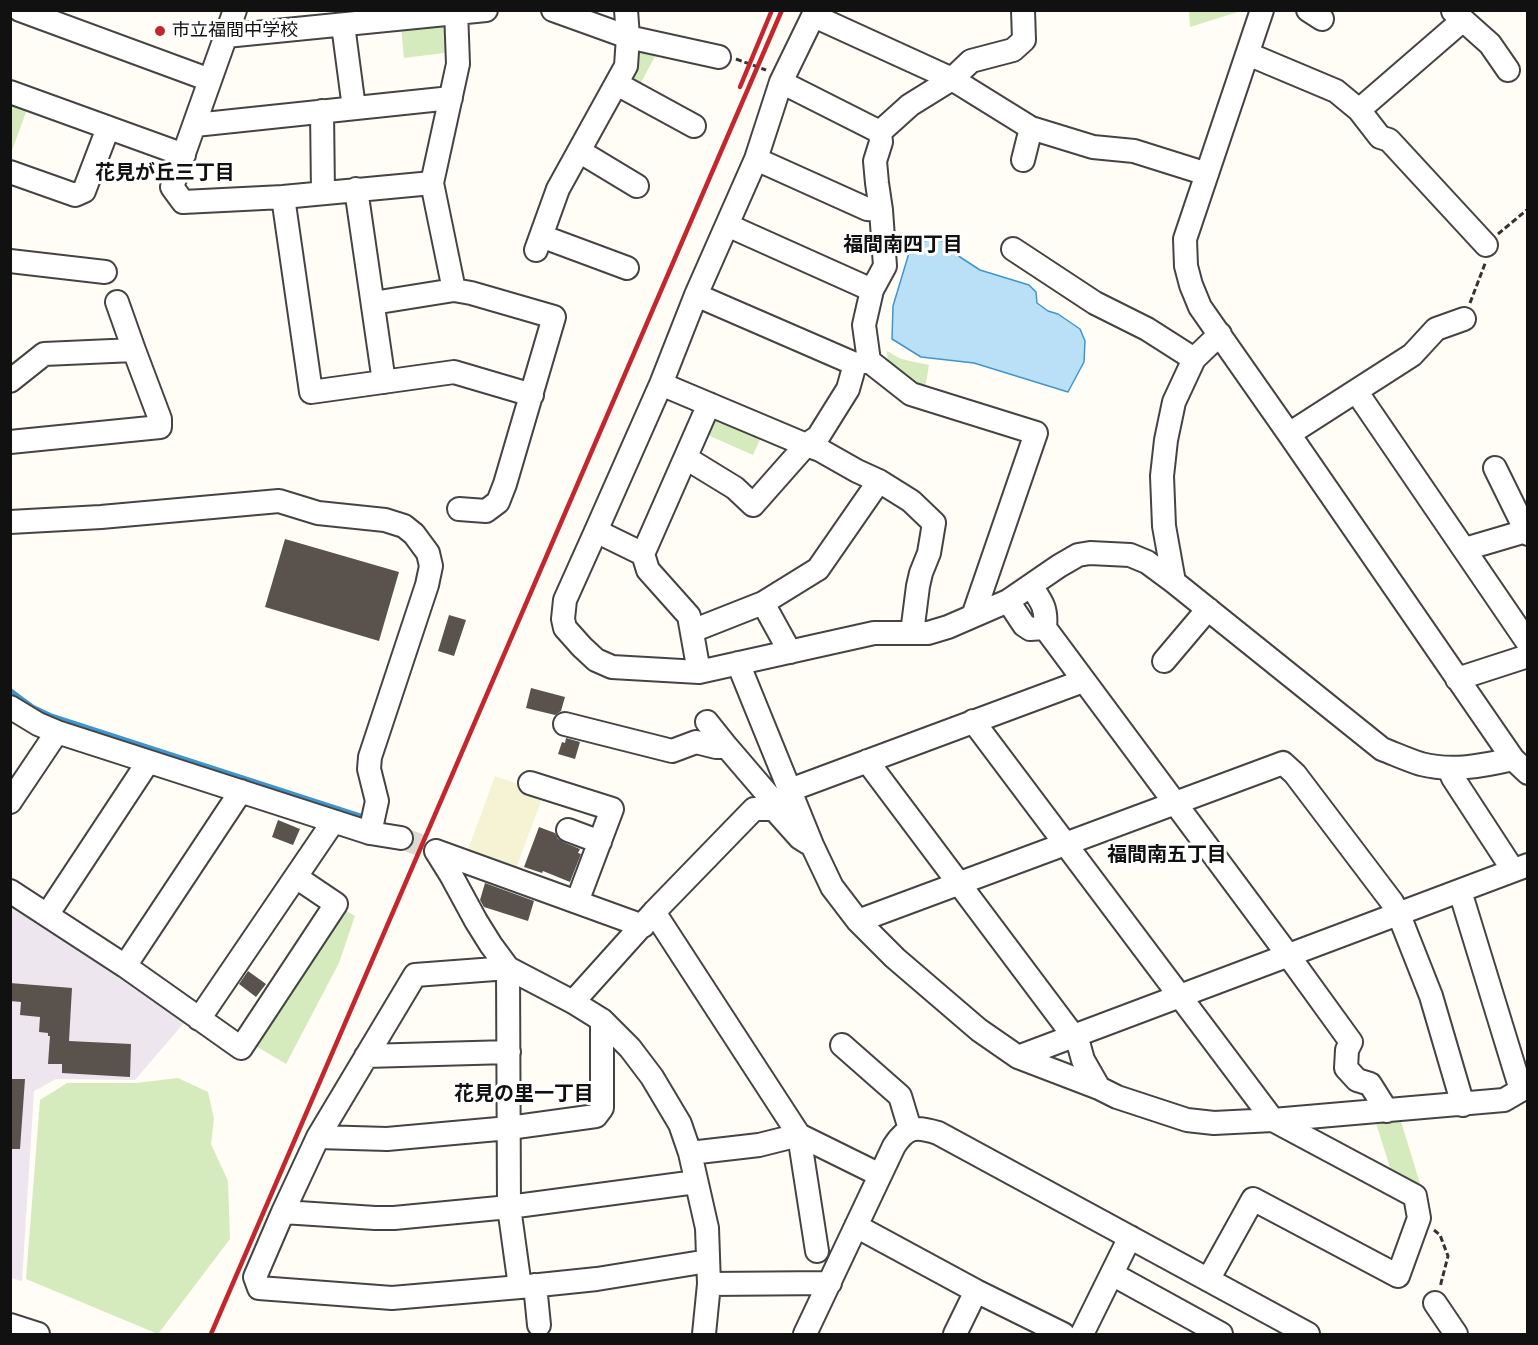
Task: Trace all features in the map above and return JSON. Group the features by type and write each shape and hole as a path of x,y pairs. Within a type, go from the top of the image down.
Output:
{"street":[{"path":"20,10 210,80"},
{"path":"235,10 172,187 183,202 283,197 432,183"},
{"path":"226,36 486,10"},
{"path":"552,10 628,37 719,57"},
{"path":"626,10 628,37 626,66 558,189 538,243 627,268"},
{"path":"880,132 910,105 952,80 971,61 1013,50 1024,40 1023,10"},
{"path":"1262,10 1185,239 1186,266 1191,285 1200,306 1520,766"},
{"path":"454,290 432,183 458,64 456,12"},
{"path":"1207,174 1134,150 1093,147 1031,128 952,80 815,13 781,82 756,159 696,295 661,384 564,600 565,628 596,660 612,667 699,672 874,633 928,633 948,627 1008,601 1078,555 1090,553 1130,555 1147,562 1174,582 1382,749 1421,764 1449,769 1520,766"},
{"path":"1359,110 1457,15 1490,44 1508,70"},
{"path":"343,25 354,108"},
{"path":"1248,54 1336,91 1359,110 1380,137 1389,140 1486,245"},
{"path":"781,82 880,132"},
{"path":"617,84 694,126"},
{"path":"10,92 184,155"},
{"path":"195,125 451,98"},
{"path":"322,111 323,193"},
{"path":"10,172 75,195 84,191 108,128"},
{"path":"1023,160 1031,128"},
{"path":"686,458 735,488 753,505 806,445 818,437 848,389 862,363 864,325 872,290 885,266 875,161 881,142 880,132"},
{"path":"579,150 637,186"},
{"path":"756,159 867,209 881,210"},
{"path":"356,189 384,382"},
{"path":"283,197 311,392 454,372 532,395"},
{"path":"727,225 872,290"},
{"path":"1013,249 1095,303 1147,329 1194,358"},
{"path":"10,261 105,272"},
{"path":"373,303 454,290 554,317 498,502 486,511 459,509"},
{"path":"696,295 862,363 911,394 1036,433 974,616"},
{"path":"10,441 160,427 160,419 117,302"},
{"path":"1289,434 1412,356 1436,329 1464,319"},
{"path":"1174,582 1164,526 1162,476 1166,440 1174,402 1194,358 1220,334"},
{"path":"10,381 44,354 134,350"},
{"path":"661,384 820,450 879,481 911,501 934,523 918,586 912,633"},
{"path":"1356,391 1527,643"},
{"path":"699,672 688,616 648,570 643,554 709,404"},
{"path":"1465,549 1527,532 1495,468"},
{"path":"692,631 763,603 818,570 879,481"},
{"path":"10,522 101,517 279,501 318,513 385,520 404,526 414,534 428,553 431,567 428,585 370,757 369,769 377,801 370,834"},
{"path":"596,531 643,554"},
{"path":"1030,586 1045,608 1045,628 1351,1042 1347,1050 1346,1068 1357,1080 1370,1084 1387,1111"},
{"path":"1008,601 1024,625 1030,629 1045,628"},
{"path":"763,603 790,652"},
{"path":"1164,662 1208,609"},
{"path":"1457,678 1527,656"},
{"path":"738,663 812,845 832,887 858,921 895,958 979,1030 1018,1057 1099,1088 1117,1098 1187,1120 1214,1123 1504,1100 1524,1088 1460,891"},
{"path":"790,790 1083,681"},
{"path":"10,707 17,713 57,732 370,834 402,838"},
{"path":"707,722 769,796 774,809 800,838 812,845"},
{"path":"973,722 1274,1120 1415,1196 1419,1218 1398,1276 1253,1199 1208,1280"},
{"path":"565,724 672,751 696,742 727,747"},
{"path":"10,802 57,732"},
{"path":"867,761 1078,1042 1083,1060 1099,1088"},
{"path":"47,915 148,762"},
{"path":"858,921 1283,763 1295,774 1392,902 1399,915 1431,996 1463,1104"},
{"path":"1018,1057 1520,868 1453,778 1449,769"},
{"path":"530,783 612,809 577,902"},
{"path":"125,966 241,791"},
{"path":"573,1002 648,919 754,809 774,809"},
{"path":"199,1019 333,822"},
{"path":"568,830 600,842"},
{"path":"704,1335 709,1284 706,1228 690,1154 680,1124 652,1077 630,1047 603,1020 508,968 476,921 436,851 577,902 648,919 799,1135 817,1251"},
{"path":"10,891 125,966 241,1047 336,904 296,878"},
{"path":"508,968 509,1207 539,1325"},
{"path":"508,968 415,975 318,1137 255,1277 260,1288 392,1298 597,1279 708,1261"},
{"path":"318,1137 387,1139 509,1128 596,1116 602,1108 603,1020"},
{"path":"842,1045 900,1096 910,1129"},
{"path":"366,1056 509,1052"},
{"path":"805,1335 894,1146 901,1135 910,1129 923,1128 938,1133 1208,1280 1278,1327 1308,1335"},
{"path":"690,1154 759,1145 799,1135 880,1175"},
{"path":"283,1212 384,1218 509,1207 696,1182"},
{"path":"855,1226 1063,1335"},
{"path":"1082,1335 1130,1237"},
{"path":"1112,1274 1221,1335"},
{"path":"709,1284 830,1283"},
{"path":"955,1335 976,1291"},
{"path":"1436,1303 1456,1335"},
{"path":"10,1325 38,1335"}],"path":[{"path":"719,57 731,58 774,72 781,82"},
{"path":"1464,319 1489,254 1486,245 1527,209"},
{"path":"1419,1218 1440,1235 1448,1256 1436,1303"}],"shaded area":[{"path":"495,776 544,793 516,869 467,852"},
{"path":"10,897 189,1017 135,1080 56,1079 34,1091 22,1281 10,1278"}],"green space":[{"path":"1189,10 1241,11 1190,27"},
{"path":"443,24 449,27 452,52 404,58 401,27"},
{"path":"659,49 638,88 627,82 635,50"},
{"path":"11,100 28,107 11,153"},
{"path":"887,351 901,359 929,365 925,388 909,381 888,366"},
{"path":"718,416 763,433 753,455 703,433 710,418"},
{"path":"341,908 355,916 339,963 286,1064 254,1045"},
{"path":"178,1078 208,1092 214,1119 211,1144 228,1181 230,1239 158,1334 26,1279 40,1100 67,1083 136,1083"},
{"path":"1400,1118 1422,1190 1392,1174 1375,1120"}],"water":[{"path":"932,238 946,242 960,257 980,270 1029,285 1036,292 1037,303 1080,329 1085,341 1084,362 1068,392 974,363 921,357 892,339 893,306 909,253 917,244"}],"building":[{"path":"285,539 399,572 379,641 265,607"},
{"path":"449,615 466,620 454,656 438,651"},
{"path":"531,688 565,697 561,711 555,715 526,708"},
{"path":"566,738 580,742 575,759 558,754"},
{"path":"278,820 300,829 293,845 272,837"},
{"path":"539,827 555,833 558,839 580,849 578,853 581,854 570,882 543,871 542,873 524,867"},
{"path":"485,883 534,901 528,921 484,907 480,900"},
{"path":"248,971 266,984 256,997 239,984"},
{"path":"10,983 72,988 69,1041 131,1044 130,1077 62,1073 62,1064 48,1064 50,1036 48,1033 39,1032 40,1017 20,1015 21,1002 10,1001"},
{"path":"10,1079 25,1079 20,1149 10,1149"}],"waterway":[{"path":"10,690 33,707 52,716 364,817"}],"tunnel":[{"path":"401,838 436,851"}],"railway":[{"path":"740,87 772,10"},
{"path":"211,1334 782,10"}],"place":[{"name":"市立福間中学校","path":"160,31"}],"district":[{"name":"花見が丘三丁目","path":"165,173"},
{"name":"福間南四丁目","path":"903,245"},
{"name":"福間南五丁目","path":"1167,855"},
{"name":"花見の里一丁目","path":"524,1094"}]}
